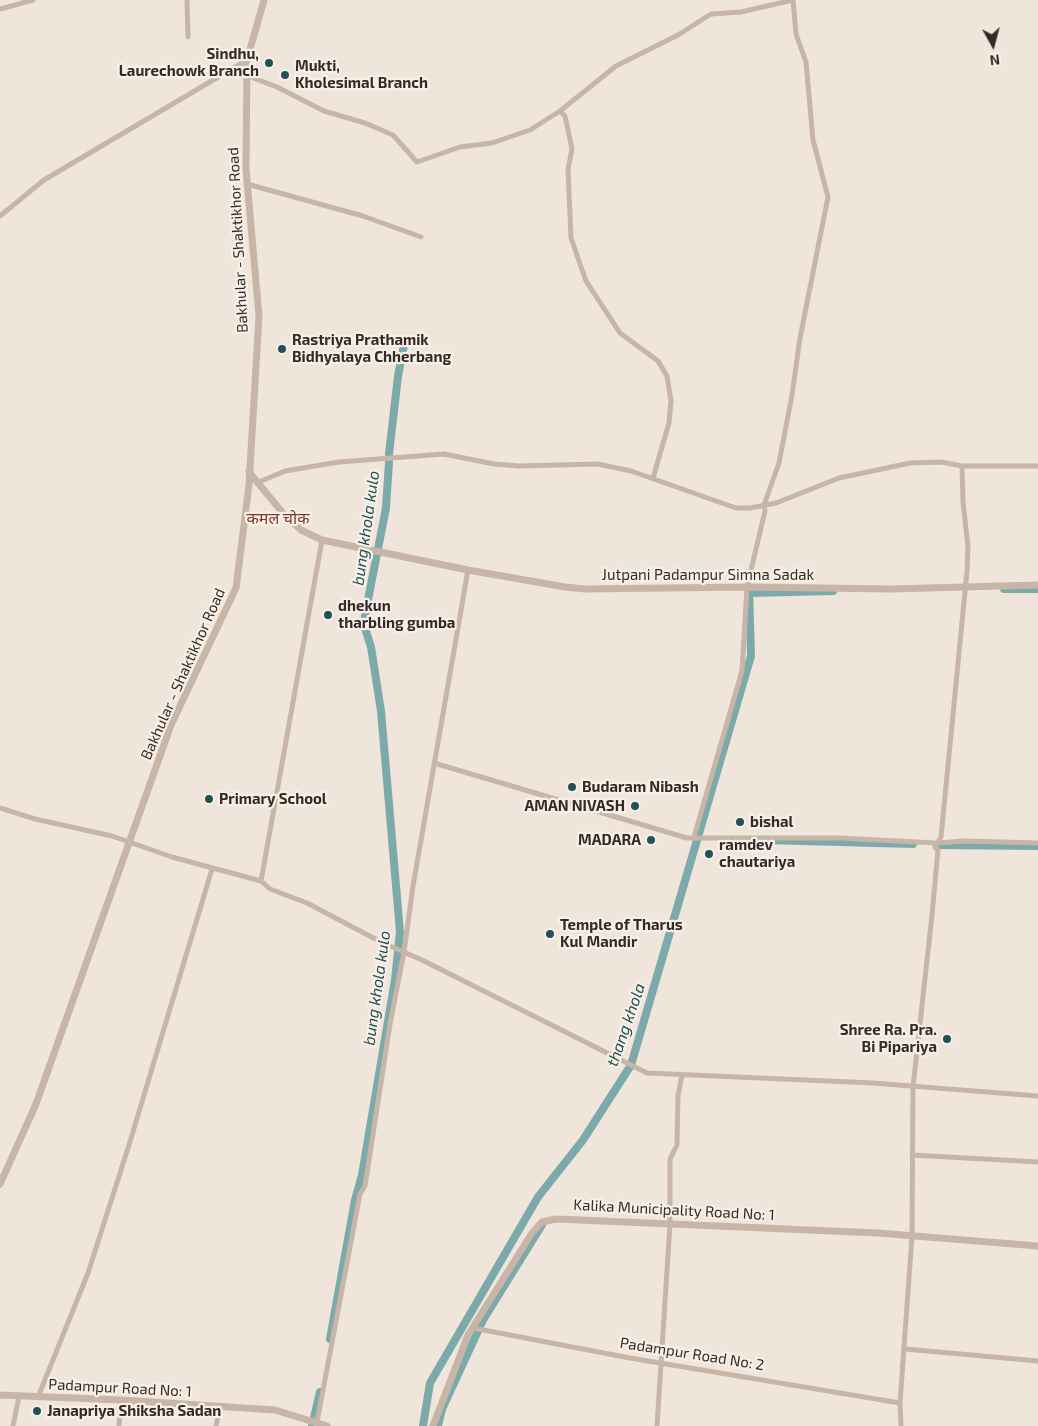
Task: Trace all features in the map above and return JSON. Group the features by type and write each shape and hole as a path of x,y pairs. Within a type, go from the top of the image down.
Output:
{"street":[{"path":"0,9 33,0"},
{"path":"187,0 188,37"},
{"name":"Bakhular - Shaktikhor Road","path":"0,1184 36,1104 128,841 171,725 236,588 250,472 259,316 247,184 247,60 264,0"},
{"path":"248,76 276,87 324,111 365,123 393,135 417,162 460,147 492,143 522,133 560,111 616,66 678,35 711,14 741,12 793,0 796,34 806,62 813,140 828,197 778,463 764,505 765,511 747,587 742,672 694,837"},
{"path":"0,216 44,180 247,60"},
{"path":"560,111 565,116 572,149 568,169 571,238 586,280 620,333 658,361 667,376 671,401 668,423 652,478"},
{"path":"247,184 363,216 421,237"},
{"path":"259,482 285,471 339,462 444,454 494,464 519,466 598,464 652,478 702,498 736,508 750,508 776,503 839,478 877,468 940,462 962,466 1038,466"},
{"path":"901,1426 900,1403 912,1236 914,1087 936,876 938,850 936,845 940,838 964,616 964,586 968,547 963,502 962,466"},
{"name":"Jutpani Padampur Simna Sadak","path":"250,472 282,512 301,530 322,540 468,570 585,589 1038,586"},
{"path":"260,881 322,540"},
{"path":"317,1422 360,1194 365,1186 390,1024 468,570"},
{"path":"434,762 672,834 694,837 839,838 936,845 966,841 1038,843"},
{"path":"0,808 35,819 128,841 212,869 260,881 270,889 307,903 611,1057 626,1061 647,1073 873,1083 1038,1096"},
{"path":"38,1398 94,1255 212,869"},
{"path":"656,1426 662,1362 670,1224 670,1159 677,1145 678,1096 682,1074"},
{"path":"912,1155 1038,1162"},
{"name":"Kalika Municipality Road No: 1","path":"432,1426 460,1354 532,1233 542,1222 556,1219 670,1224 912,1236 1038,1246"},
{"name":"Padampur Road No: 2","path":"477,1328 546,1343 900,1403"},
{"path":"905,1349 1038,1361"},
{"name":"Padampur Road No: 1","path":"0,1395 121,1400 275,1410 327,1426"},
{"path":"13,1426 19,1397"},
{"path":"119,1426 121,1400"},
{"path":"216,1426 220,1407"}],"waterway":[{"name":"bung khola kulo","path":"389,454 398,376 404,345"},
{"name":"bung khola kulo","path":"330,1339 355,1200 362,1175 395,980 400,932 381,711 371,647 365,628 365,615 386,508 389,462"},
{"name":"thang khola","path":"423,1426 430,1383 538,1197 583,1140 631,1065 751,656 749,589"},
{"path":"1004,589 1038,589"},
{"path":"750,593 833,591"},
{"path":"765,840 913,844"},
{"path":"937,845 1038,846"},
{"path":"438,1426 442,1409 483,1320 542,1225"},
{"name":"bung khola kulo","path":"312,1426 320,1392"}],"place":[{"name":"Sindhu, Laurechowk Branch","path":"269,63"},
{"name":"Mukti, Kholesimal Branch","path":"285,75"},
{"name":"Rastriya Prathamik Bidhyalaya Chherbang","path":"282,349"},
{"name":"dhekun tharbling gumba","path":"328,615"},
{"name":"Budaram Nibash","path":"572,787"},
{"name":"Primary School","path":"209,799"},
{"name":"AMAN NIVASH","path":"635,806"},
{"name":"bishal","path":"740,822"},
{"name":"MADARA","path":"651,840"},
{"name":"ramdev chautariya","path":"709,854"},
{"name":"Temple of Tharus Kul Mandir","path":"550,934"},
{"name":"Shree Ra. Pra. Bi Pipariya","path":"947,1039"},
{"name":"Janapriya Shiksha Sadan","path":"37,1411"}],"district":[{"name":"कमल चोक","path":"278,519"}]}
